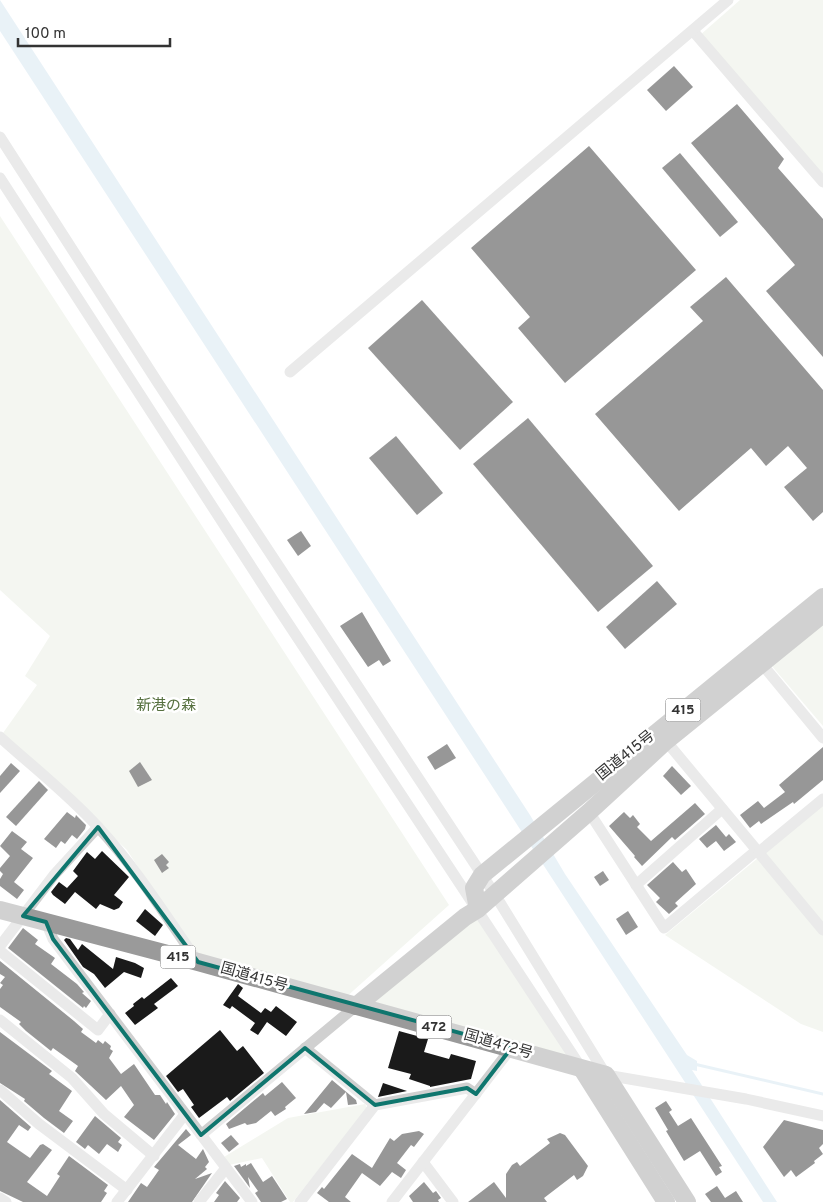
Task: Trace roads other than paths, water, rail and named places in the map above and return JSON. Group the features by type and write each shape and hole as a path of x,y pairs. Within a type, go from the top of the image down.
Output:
{"highway":[{"name":"国道415号","path":"482,875 823,596"},
{"name":"国道415号","path":"0,910 356,1006 478,909 494,893 589,812 666,741 823,614"},
{"path":"478,909 474,888 482,875"},
{"name":"国道472号","path":"356,1006 512,1047 606,1075"},
{"path":"582,1069 666,1202"},
{"path":"606,1075 687,1202"}],"street":[{"path":"290,372 728,0"},
{"path":"693,31 823,182"},
{"path":"0,137 158,383 494,893 606,1075 746,1099 823,1116"},
{"path":"0,178 269,594 582,1069"},
{"path":"761,663 823,738"},
{"path":"0,736 78,805 124,856 198,962"},
{"path":"666,741 823,930"},
{"path":"589,812 664,928 823,799"},
{"path":"636,885 722,809"},
{"path":"0,946 54,875 98,827"},
{"path":"46,922 52,939 252,1202"},
{"path":"0,951 98,1030 110,1014"},
{"path":"201,1134 356,1006"},
{"path":"0,1020 72,1078 104,1114 154,1156"},
{"path":"392,1202 512,1047"},
{"path":"305,1048 375,1105"},
{"path":"300,1202 375,1105 468,1088 476,1094"},
{"path":"0,1090 39,1124 127,1190"},
{"path":"118,1202 185,1114"},
{"path":"423,1162 453,1202"},
{"path":"199,1202 226,1168"},
{"path":"0,1198 6,1202"}],"water":[{"path":"0,0 530,815 565,874 687,1055 697,1061 697,1071 692,1070 777,1202 763,1202 0,31"}],"waterway":[{"path":"694,1064 823,1094"}],"park label":[{"name":"新港の森","path":"166,706"}]}
